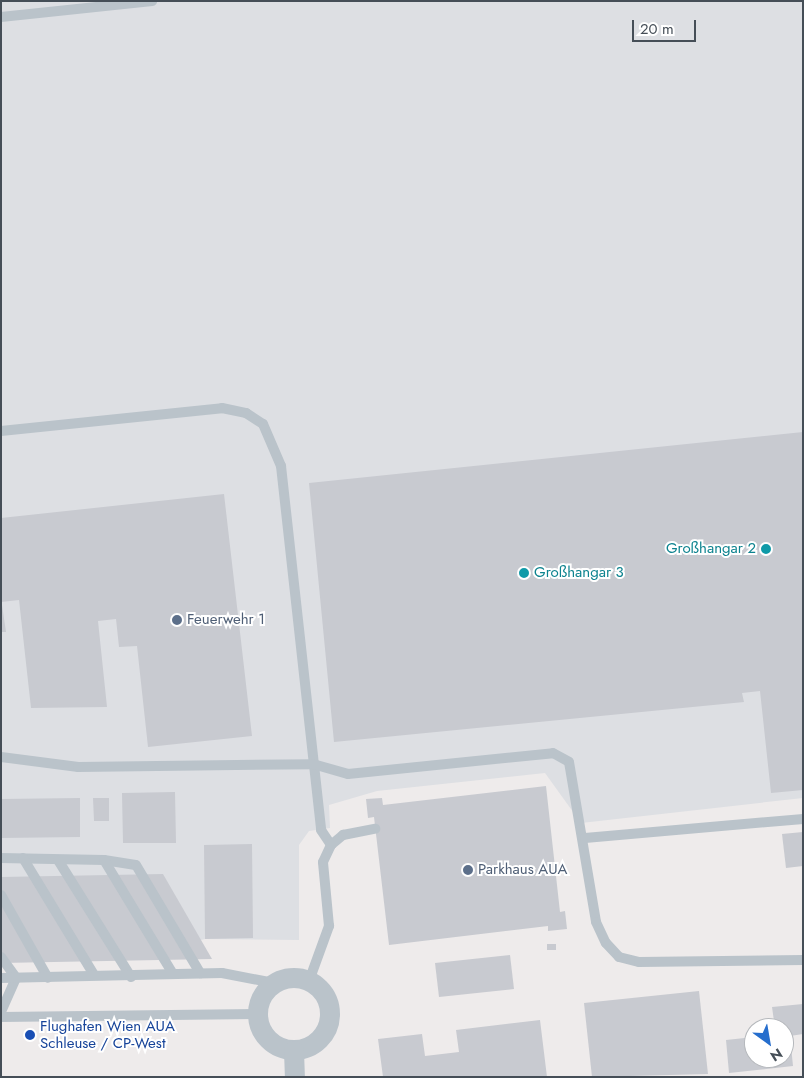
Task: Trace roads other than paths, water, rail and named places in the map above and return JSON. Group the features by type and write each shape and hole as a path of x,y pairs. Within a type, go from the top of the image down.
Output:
{"street":[{"path":"296,978 309,981 328,1002 330,1019 324,1035 311,1047 294,1051 268,1040 257,1014 262,996 274,983 296,978"},
{"path":"294,1051 295,1077"}],"lane":[{"path":"1,17 152,1"},
{"path":"1,431 222,408 246,413 263,424 281,466 321,830 331,845"},
{"path":"1,757 78,767 313,764 348,774 553,753 569,762 586,838 596,922 606,943 619,957 639,962 803,960"},
{"path":"586,838 803,819"},
{"path":"309,981 329,926 323,862 331,845 343,835 375,829"},
{"path":"1,858 104,860 136,865 200,973"},
{"path":"23,858 94,975"},
{"path":"58,860 131,977"},
{"path":"104,860 173,974"},
{"path":"1,895 48,978"},
{"path":"1,957 16,978"},
{"path":"1,978 48,978 94,975 131,977 200,973 274,983"},
{"path":"1,1011 16,978"},
{"path":"1,1017 257,1014"}],"place":[{"name":"Großhangar 2","path":"766,549"},
{"name":"Großhangar 3","path":"524,573"},
{"name":"Feuerwehr 1","path":"177,620"},
{"name":"Parkhaus AUA","path":"468,870"},
{"name":"Flughafen Wien AUA Schleuse / CP-West","path":"30,1035"}]}
